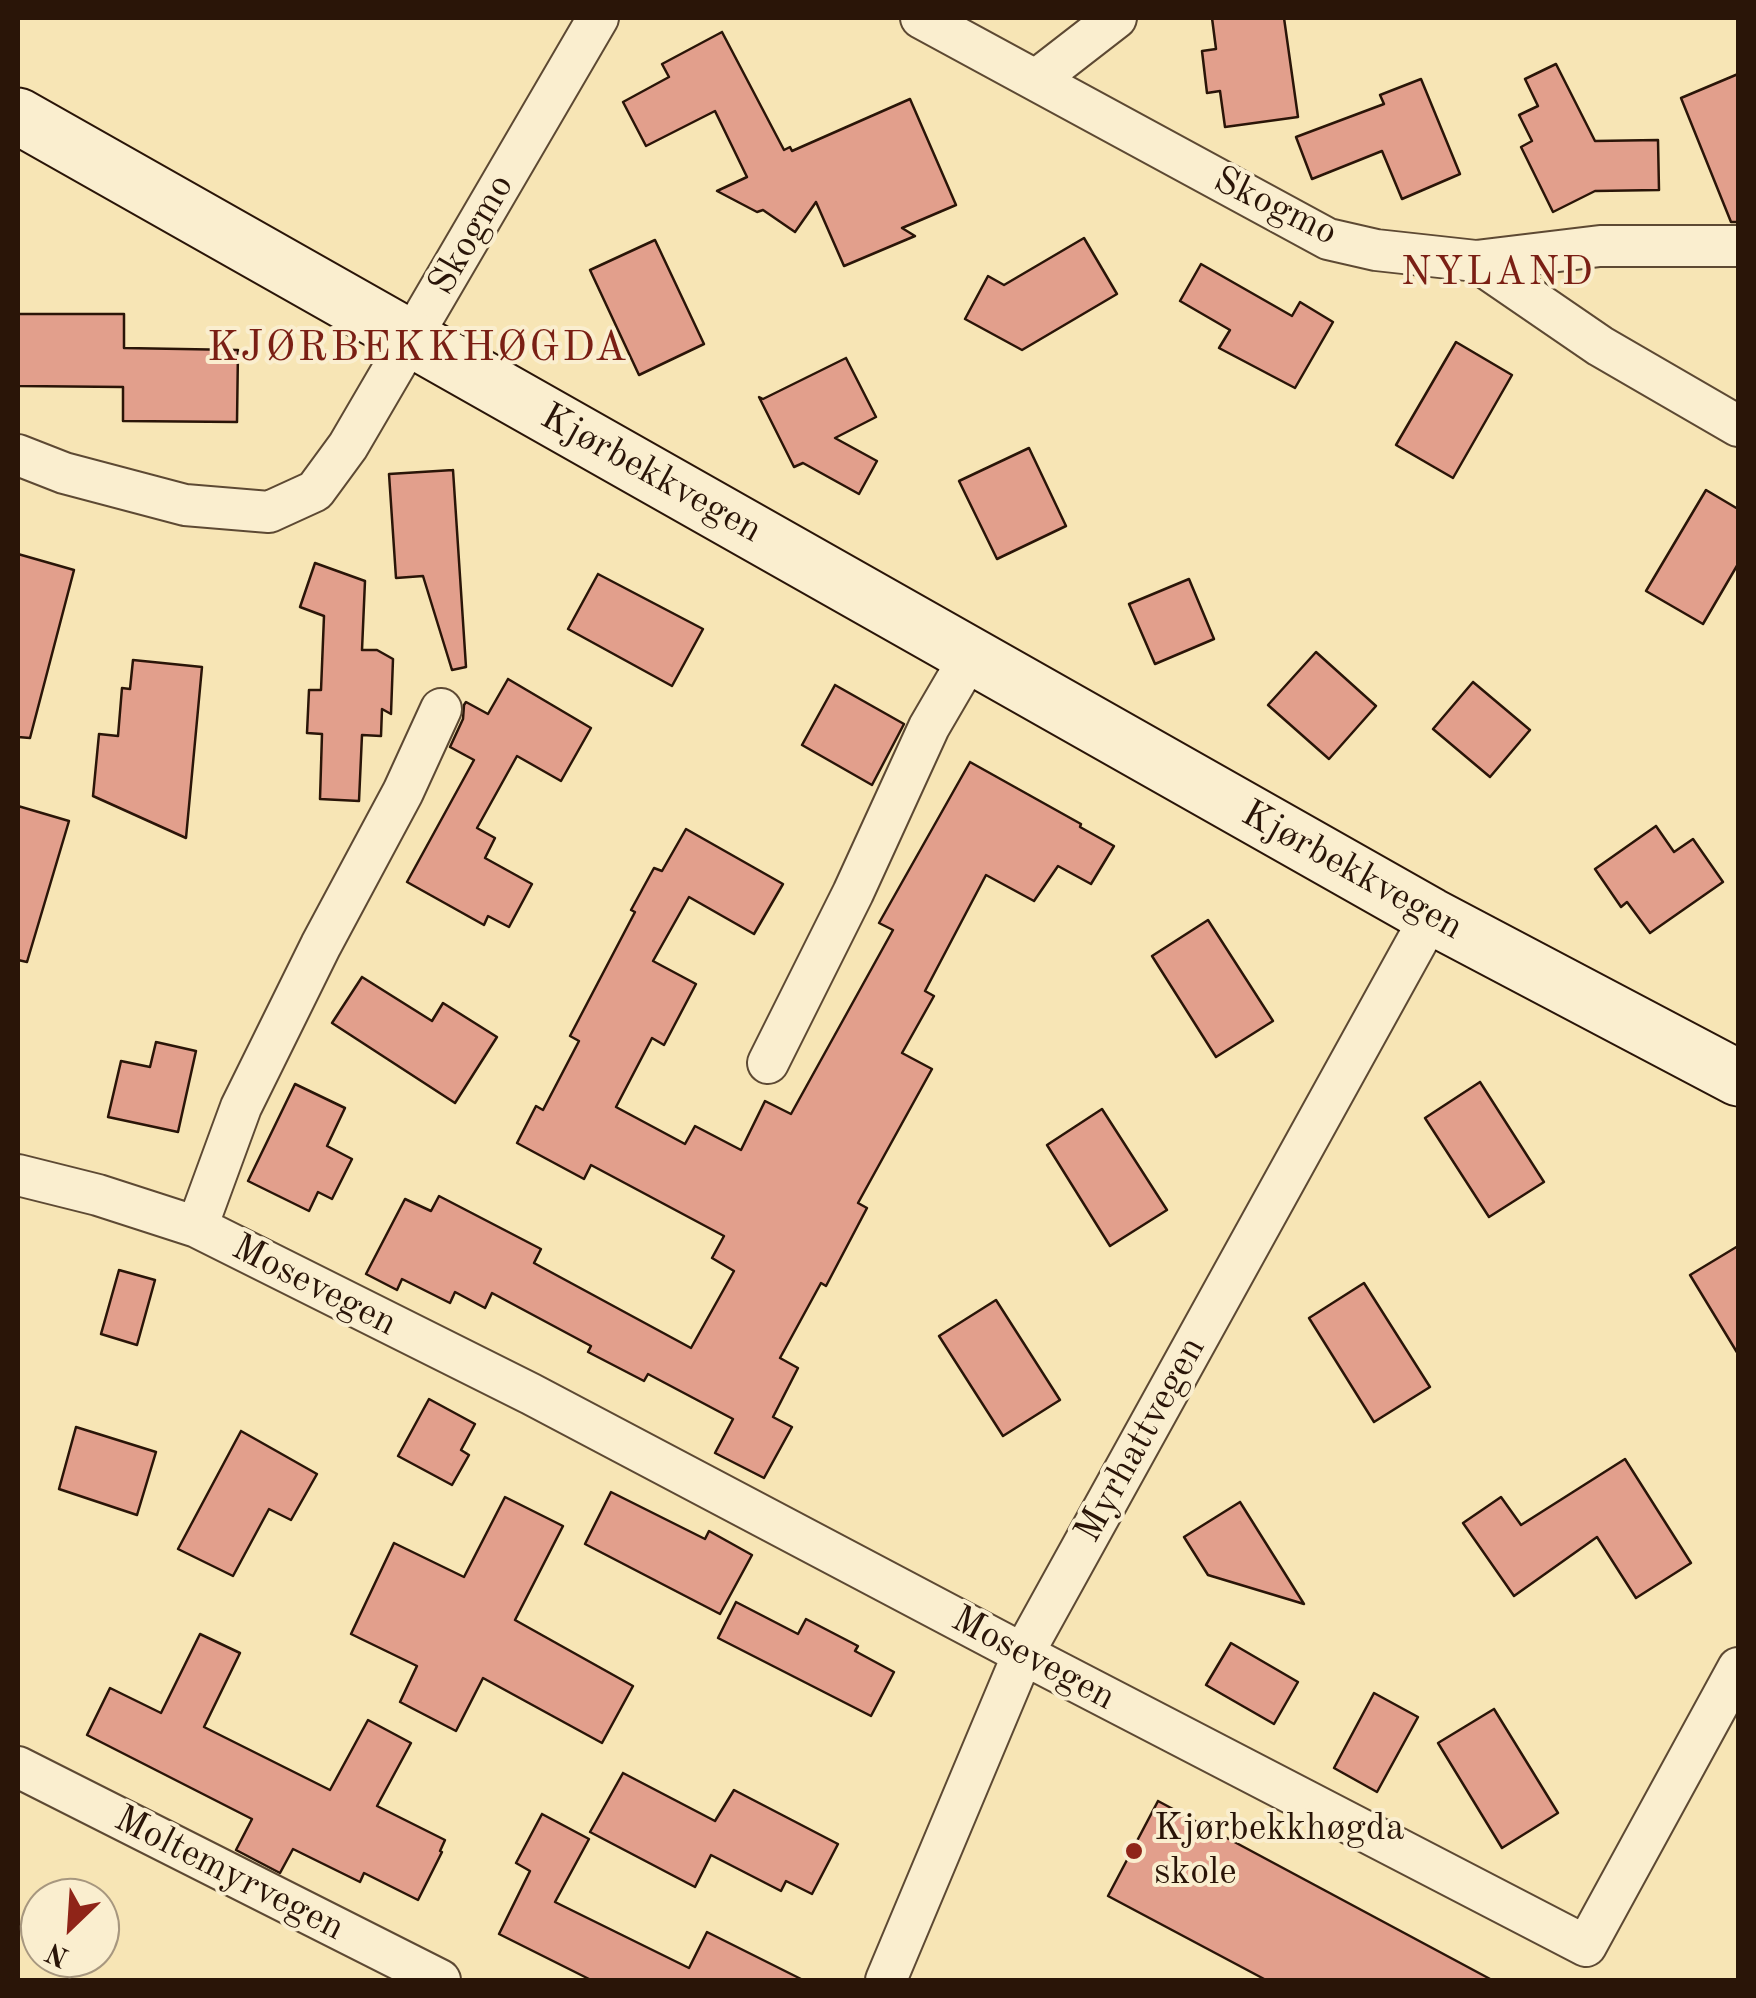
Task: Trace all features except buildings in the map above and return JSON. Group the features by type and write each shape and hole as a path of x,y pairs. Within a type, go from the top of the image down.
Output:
{"street":[{"name":"Skogmo","path":"18,456 185,506 269,512 315,492 348,446 598,18"},
{"name":"Skogmo","path":"921,18 1328,239 1376,250 1476,261 1600,346 1738,426"},
{"path":"1036,80 1116,18"},
{"name":"Kjørbekkvegen","path":"18,116 1430,916 1738,1078"},
{"path":"1476,261 1600,246 1738,246"},
{"path":"768,1063 854,893 930,728 971,654"},
{"name":"Mosevegen","path":"196,1227 241,1107 441,710"},
{"name":"Myrhattvegen","path":"886,1980 1023,1654 1430,916"},
{"name":"Mosevegen","path":"18,1176 98,1194 196,1227 530,1394 1586,1946 1738,1668"},
{"name":"Moltemyrvegen","path":"18,1767 440,1980"}],"place":[{"name":"Kjørbekkhøgda skole","path":"1134,1851"}],"district":[{"name":"NYLAND","path":"1498,274"},
{"name":"KJØRBEKKHØGDA","path":"418,349"}]}
